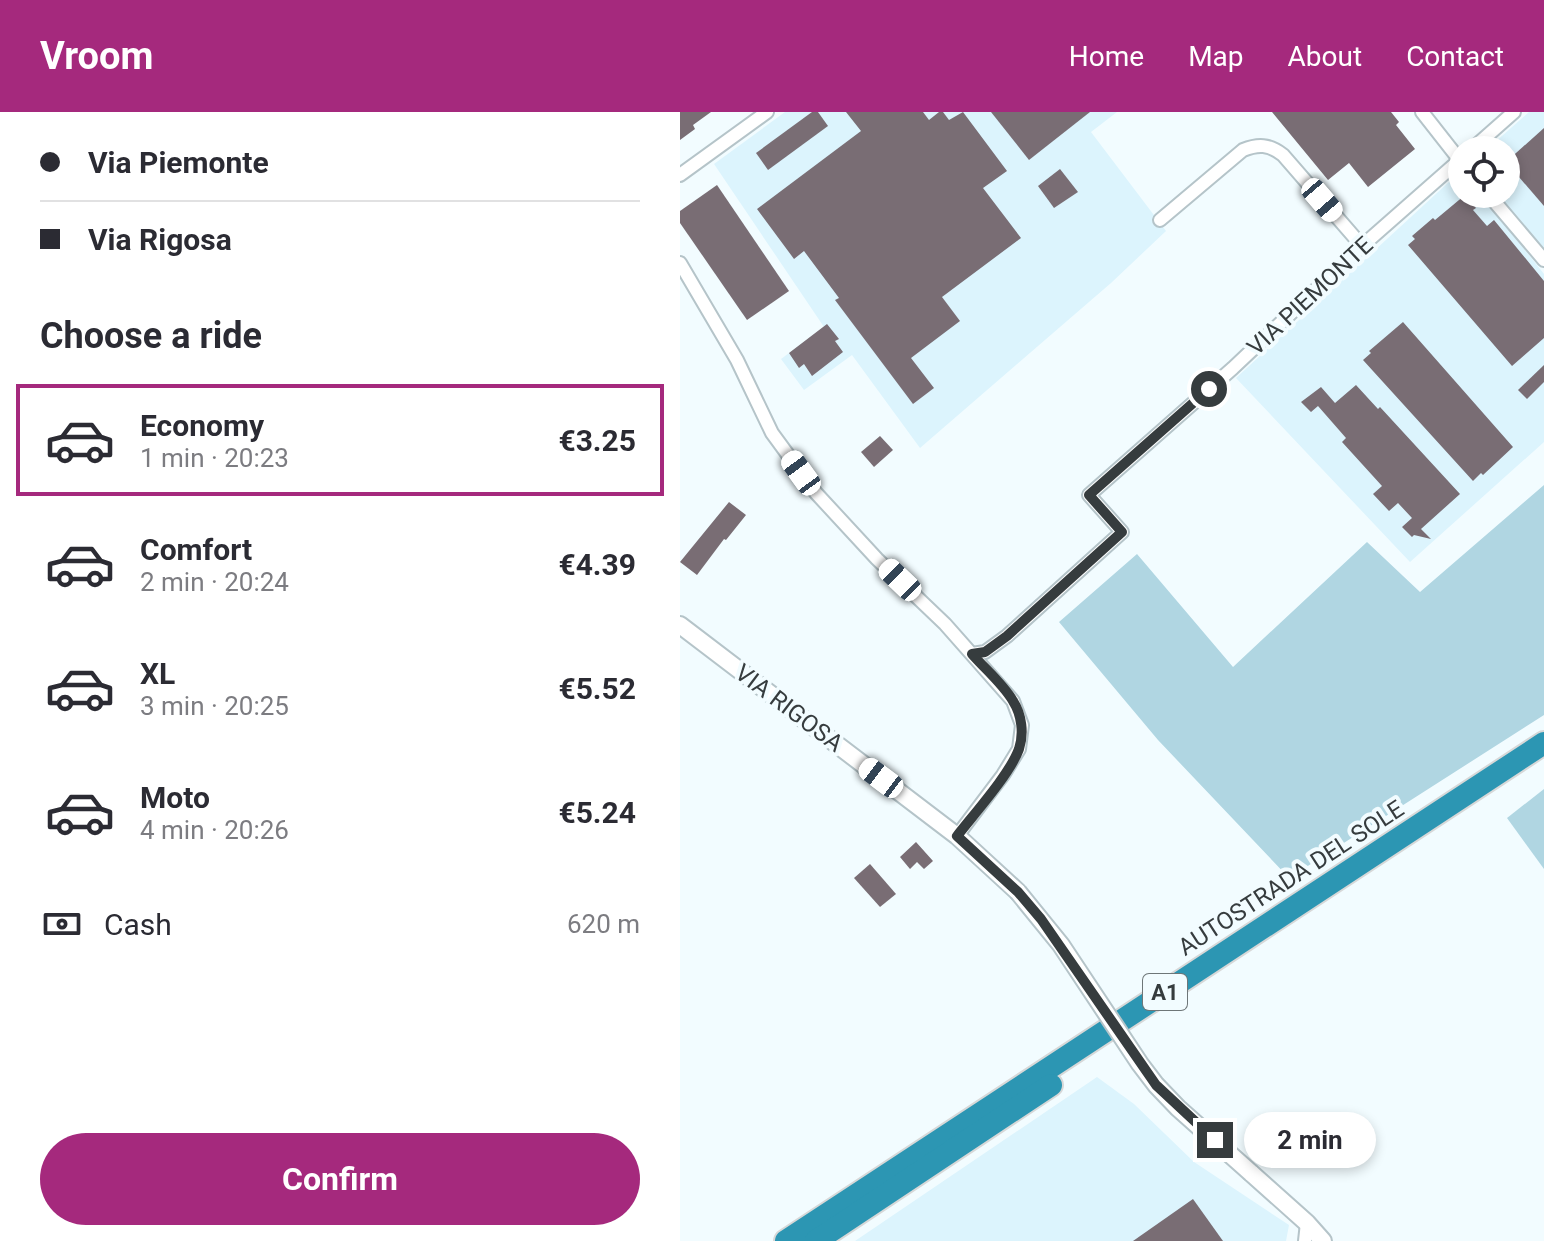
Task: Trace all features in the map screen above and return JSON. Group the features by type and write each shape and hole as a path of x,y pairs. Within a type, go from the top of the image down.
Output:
{"highway":[{"name":"AUTOSTRADA DEL SOLE","path":"786,1241 1544,743"},
{"name":"AUTOSTRADA DEL SOLE","path":"816,1241 1544,761"}],"main road":[{"name":"VIA RIGOSA","path":"680,625 957,836 1018,892 1061,945 1156,1085 1323,1241"}],"street":[{"path":"680,175 767,112"},
{"path":"1422,112 1448,144"},
{"path":"1487,136 1514,112"},
{"path":"1160,220 1243,150 1257,145 1273,148 1283,155 1362,246"},
{"name":"VIA PIEMONTE","path":"972,654 985,652 1007,636 1122,532 1089,495 1448,171"},
{"path":"1500,208 1544,260"},
{"path":"680,263 737,360 772,433 816,493 877,559 945,624 1013,701 1022,725 1019,749 957,836"},
{"path":"1305,1241 1307,1223"}],"shaded area":[{"path":"785,112 1117,112 1091,132 1166,231 1111,283 920,448 852,355 804,390 781,359 824,327 714,164"},
{"path":"1529,112 1544,112 1544,249 1508,208 1520,208 1520,136 1502,136"},
{"path":"1448,183 1448,208 1492,208 1544,274 1544,442 1410,562 1236,378"},
{"path":"1544,485 1544,715 1289,878 1158,740 1059,622 1137,554 1233,667 1367,542 1420,592"},
{"path":"1544,789 1544,869 1507,818"},
{"path":"1097,1077 1134,1104 1194,1162 1289,1225 1286,1241 855,1241"}],"building":[{"path":"680,112 711,112 693,125 695,129 680,140"},
{"path":"812,112 818,112 828,126 768,170 756,153"},
{"path":"846,112 923,112 929,120 943,112 949,120 963,112 1007,171 983,188 1021,238 942,297 960,321 911,358 934,388 913,404 835,300 839,298 804,251 794,259 757,209 861,131"},
{"path":"991,112 1090,112 1029,160"},
{"path":"1272,112 1391,112 1399,122 1396,125 1415,149 1368,187 1349,163 1328,180"},
{"path":"1544,128 1544,206 1520,178 1520,149"},
{"path":"1060,169 1078,192 1054,208 1038,186"},
{"path":"717,185 789,291 747,320 680,223 680,211"},
{"path":"1449,208 1476,208 1473,210 1487,226 1494,220 1544,281 1544,338 1512,366 1408,245 1415,239 1412,236 1433,218 1435,220"},
{"path":"1403,322 1513,447 1473,481 1363,360"},
{"path":"827,324 839,339 835,341 843,352 812,376 804,364 799,368 789,353"},
{"path":"1544,365 1544,382 1527,399 1518,390"},
{"path":"1356,385 1460,494 1421,529 1431,539 1412,537 1402,527 1412,518 1398,503 1389,511 1373,494 1382,486 1342,442 1346,438 1318,406 1311,412 1301,402 1321,387 1335,403"},
{"path":"880,436 893,450 874,467 861,452"},
{"path":"729,502 746,515 697,575 680,562"},
{"path":"916,842 933,861 924,869 917,862 910,869 900,857"},
{"path":"870,864 896,894 880,907 854,878"},
{"path":"1193,1199 1223,1241 1133,1241"}],"route":[{"path":"1209,389 1089,495 1122,532 1007,636 985,652 972,654 1013,701 1022,725 1021,739 1012,762 957,836 1018,892 1041,919 1156,1085 1215,1140"}]}
